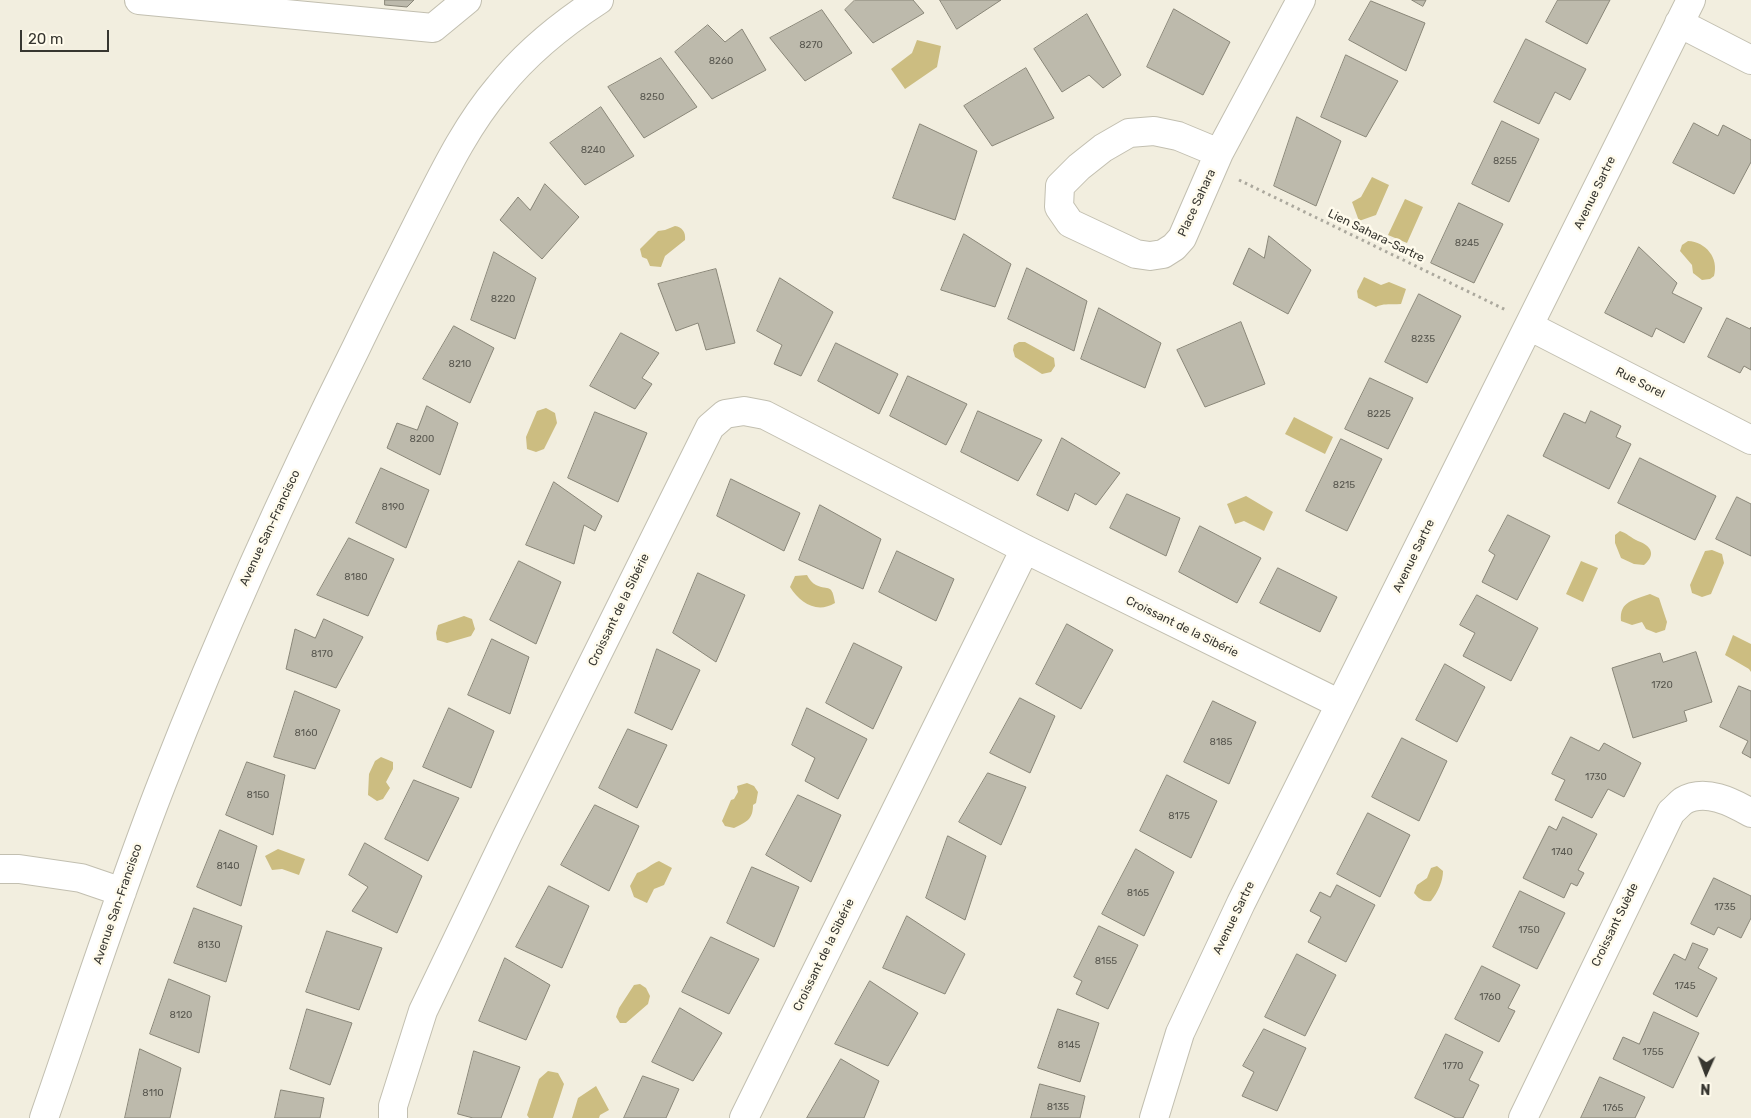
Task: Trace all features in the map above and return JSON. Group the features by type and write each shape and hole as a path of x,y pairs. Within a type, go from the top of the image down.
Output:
{"street":[{"path":"139,0 433,28 467,0"},
{"name":"Avenue San-Francisco","path":"44,1118 122,892 188,716 270,526 326,406 454,155 486,105 499,87 521,63 559,28 599,0"},
{"name":"Place Sahara","path":"1216,160 1178,136 1154,131 1129,133 1103,148 1079,167 1060,186 1059,207 1070,223 1136,254 1150,256 1163,254 1174,247 1182,238 1216,160 1301,0"},
{"path":"1685,12 1751,60"},
{"name":"Avenue Sartre","path":"1154,1118 1180,1033 1241,902 1685,12"},
{"name":"Rue Sorel","path":"1528,326 1751,440"},
{"name":"Croissant de la Sibérie","path":"393,1118 394,1106 423,1011 508,834 710,427 725,414 744,411 765,415 1025,550 1340,704"},
{"name":"Croissant de la Sibérie","path":"744,1118 1025,550"},
{"name":"Croissant Suède","path":"1523,1118 1671,812 1683,801 1701,796 1715,797 1732,802 1751,813"},
{"path":"0,868 81,878 122,892"}],"path":[{"name":"Lien Sahara-Sartre","path":"1216,160 1504,309 1528,326"}],"shaded area":[{"path":"917,40 941,46 937,67 905,89 891,69 912,53"},
{"path":"1372,177 1389,185 1376,215 1359,221 1352,202 1361,197"},
{"path":"1405,199 1423,207 1407,243 1388,235"},
{"path":"675,226 683,230 685,240 665,256 661,267 650,266 647,259 642,257 640,249 658,231"},
{"path":"1688,241 1700,244 1713,257 1715,269 1714,276 1710,279 1702,280 1693,273 1692,265 1680,251 1682,245"},
{"path":"1364,277 1381,285 1389,282 1406,289 1401,304 1376,307 1358,298 1357,291"},
{"path":"1019,342 1025,342 1054,358 1055,366 1051,372 1042,374 1015,357 1014,345"},
{"path":"546,408 555,413 557,423 544,449 536,452 527,449 526,437 537,411"},
{"path":"1294,417 1333,437 1325,454 1285,434"},
{"path":"1246,496 1273,512 1264,531 1244,521 1235,524 1227,504"},
{"path":"1620,531 1647,545 1651,554 1644,565 1634,564 1621,558 1615,543 1615,535"},
{"path":"1712,550 1722,554 1724,563 1711,594 1702,597 1692,593 1690,585 1705,551"},
{"path":"1581,561 1598,568 1583,602 1566,594"},
{"path":"807,575 815,584 831,590 835,603 828,606 815,607 804,602 794,593 790,587 795,576"},
{"path":"1650,594 1659,598 1667,622 1665,630 1656,633 1646,629 1642,622 1632,625 1621,621 1622,609 1625,605"},
{"path":"464,616 472,619 475,629 471,636 447,643 437,640 438,625"},
{"path":"1733,635 1751,644 1751,672 1725,655"},
{"path":"381,757 393,762 393,769 386,782 390,788 383,799 377,801 368,795 369,774 375,761"},
{"path":"747,783 754,786 758,792 752,814 745,822 734,828 725,826 722,821 731,800 734,799 738,792 737,786"},
{"path":"278,849 305,859 299,875 282,869 272,870 265,856"},
{"path":"659,861 672,868 664,885 654,889 647,903 634,897 630,886 637,873"},
{"path":"1437,866 1443,871 1438,890 1431,901 1421,900 1414,893 1417,885 1427,878 1431,868"},
{"path":"640,984 646,988 650,996 648,1004 626,1023 620,1023 616,1017 619,1008 634,985"},
{"path":"548,1071 558,1073 564,1084 553,1118 529,1118 527,1115 539,1079"},
{"path":"596,1086 609,1110 600,1115 599,1118 572,1118 578,1098"}],"building":[{"path":"385,0 414,0 407,7 385,5"},
{"path":"855,0 913,0 924,13 873,43 845,10"},
{"path":"940,0 1001,0 957,29"},
{"path":"1412,0 1426,0 1423,6"},
{"path":"1558,0 1610,0 1587,44 1546,22"},
{"path":"1371,1 1425,23 1406,71 1349,40"},
{"path":"1174,9 1230,42 1203,95 1147,67"},
{"path":"822,10 852,53 805,81 770,38"},
{"path":"1087,14 1121,75 1103,88 1089,75 1062,92 1034,49"},
{"path":"708,25 725,42 742,29 766,70 712,99 675,52"},
{"path":"1526,39 1586,69 1570,100 1555,92 1539,124 1494,102"},
{"path":"1346,55 1398,81 1366,137 1321,117"},
{"path":"661,58 697,107 644,138 608,87"},
{"path":"1026,68 1054,118 992,146 964,106"},
{"path":"601,107 634,156 585,185 550,143"},
{"path":"1297,117 1341,141 1316,206 1274,186"},
{"path":"1502,121 1539,139 1509,202 1472,184"},
{"path":"1694,123 1718,136 1723,125 1751,140 1751,162 1734,194 1673,163"},
{"path":"920,124 977,151 955,220 893,198"},
{"path":"545,184 579,217 542,259 500,220 518,197 530,210"},
{"path":"1459,203 1503,224 1474,283 1431,263"},
{"path":"964,234 1011,264 995,307 941,290"},
{"path":"1269,236 1311,270 1288,314 1233,284 1249,248 1264,258"},
{"path":"1639,247 1677,283 1672,293 1702,308 1684,343 1656,328 1652,337 1605,313"},
{"path":"494,252 536,278 515,339 471,320"},
{"path":"1027,268 1087,301 1074,351 1008,319"},
{"path":"716,269 735,343 706,350 698,323 676,331 658,284"},
{"path":"780,278 833,312 801,376 774,364 782,345 757,331"},
{"path":"1419,294 1461,316 1427,383 1385,362"},
{"path":"1099,308 1161,343 1145,388 1081,359"},
{"path":"1727,318 1750,329 1751,327 1751,370 1744,366 1740,373 1708,357"},
{"path":"1241,322 1265,384 1205,407 1177,350"},
{"path":"454,326 494,348 470,403 423,379"},
{"path":"621,333 659,353 642,378 652,384 635,409 590,386"},
{"path":"836,343 898,374 879,414 818,381"},
{"path":"908,376 967,404 946,445 890,416"},
{"path":"1370,378 1413,398 1388,449 1345,429"},
{"path":"427,406 458,423 440,475 387,448 397,423 417,430"},
{"path":"978,411 1042,440 1018,481 961,452"},
{"path":"1591,411 1621,426 1616,437 1631,444 1609,489 1543,456 1564,413 1585,423"},
{"path":"595,412 647,433 618,502 568,478"},
{"path":"1062,438 1120,473 1096,505 1075,493 1068,511 1037,495"},
{"path":"1341,439 1382,459 1347,531 1306,511"},
{"path":"1640,458 1716,496 1695,540 1618,503"},
{"path":"381,468 429,490 406,548 356,523"},
{"path":"731,479 800,513 784,551 717,516"},
{"path":"554,482 602,516 595,531 584,525 574,564 526,545"},
{"path":"1127,494 1180,518 1166,556 1110,528"},
{"path":"1737,497 1751,504 1751,556 1716,539"},
{"path":"820,505 881,539 863,589 799,560"},
{"path":"1508,515 1550,536 1517,600 1482,582 1495,555 1489,551"},
{"path":"1200,526 1261,558 1237,603 1179,572"},
{"path":"349,538 394,559 368,616 317,595"},
{"path":"897,551 954,579 936,621 879,592"},
{"path":"519,561 561,582 536,644 490,620"},
{"path":"1278,568 1337,597 1320,632 1260,603"},
{"path":"698,573 745,595 716,662 673,633"},
{"path":"1477,595 1538,628 1511,681 1463,656 1475,633 1460,625"},
{"path":"324,619 363,637 336,688 286,669 295,629 315,638"},
{"path":"1067,624 1113,650 1081,709 1036,684"},
{"path":"492,639 529,657 510,714 468,695"},
{"path":"854,643 902,667 873,729 826,703"},
{"path":"657,649 700,670 672,730 635,713"},
{"path":"1696,652 1712,702 1684,711 1687,721 1633,738 1612,668 1660,653 1663,662"},
{"path":"1445,664 1485,687 1457,742 1416,720"},
{"path":"1739,686 1751,691 1751,758 1742,753 1748,741 1720,727"},
{"path":"295,691 340,710 315,769 274,757"},
{"path":"1020,698 1055,716 1030,773 990,753"},
{"path":"1213,701 1256,722 1229,784 1184,762"},
{"path":"449,708 494,731 471,788 423,767"},
{"path":"807,708 867,739 838,799 805,781 815,758 792,745"},
{"path":"628,729 667,745 637,808 599,788"},
{"path":"1571,737 1599,751 1604,743 1641,763 1624,797 1608,789 1592,818 1555,800 1565,780 1552,774"},
{"path":"1402,738 1447,761 1419,821 1372,797"},
{"path":"247,762 285,775 273,835 226,815"},
{"path":"988,773 1026,787 1001,845 959,822"},
{"path":"1167,775 1217,801 1191,858 1140,831"},
{"path":"414,780 459,798 428,861 385,839"},
{"path":"798,795 841,815 811,882 766,855"},
{"path":"595,805 639,826 609,891 561,865"},
{"path":"1368,813 1410,835 1380,897 1337,874"},
{"path":"1563,817 1597,834 1578,870 1584,873 1577,886 1571,883 1564,898 1523,878 1549,826 1556,830"},
{"path":"220,830 257,846 241,906 197,887"},
{"path":"948,836 986,856 965,920 926,898"},
{"path":"365,843 422,876 397,933 352,911 368,887 349,875"},
{"path":"1136,849 1174,872 1144,936 1102,914"},
{"path":"752,867 799,887 774,947 727,923"},
{"path":"1714,878 1751,896 1751,918 1741,938 1718,927 1714,935 1691,924"},
{"path":"1337,885 1375,905 1346,962 1308,942 1321,917 1310,911 1320,892 1330,897"},
{"path":"549,886 589,906 562,968 516,947"},
{"path":"1520,891 1565,913 1537,969 1493,947"},
{"path":"194,908 242,926 226,982 174,963"},
{"path":"907,916 965,954 945,994 883,968"},
{"path":"1099,926 1138,945 1108,1009 1076,994 1082,981 1074,977"},
{"path":"327,931 382,948 359,1010 306,992"},
{"path":"711,937 759,959 729,1014 682,992"},
{"path":"1693,943 1708,949 1698,968 1717,978 1697,1017 1653,994 1674,954 1685,960"},
{"path":"1297,954 1336,975 1305,1036 1265,1017"},
{"path":"505,958 550,985 526,1040 479,1021"},
{"path":"1482,966 1520,985 1508,1008 1515,1011 1499,1042 1455,1019"},
{"path":"169,979 210,996 199,1053 150,1034"},
{"path":"870,981 918,1013 888,1066 835,1044"},
{"path":"680,1008 722,1033 693,1081 652,1062"},
{"path":"307,1009 352,1023 330,1085 290,1069"},
{"path":"1058,1009 1099,1023 1080,1082 1038,1068"},
{"path":"1654,1012 1699,1033 1673,1088 1613,1059 1623,1037 1639,1044"},
{"path":"1264,1029 1306,1048 1277,1111 1242,1096 1254,1072 1243,1066"},
{"path":"1446,1034 1483,1052 1469,1080 1479,1085 1463,1118 1456,1118 1415,1098"},
{"path":"140,1049 181,1068 170,1118 125,1118"},
{"path":"474,1051 520,1067 501,1118 473,1118 458,1114"},
{"path":"841,1059 879,1081 864,1118 807,1118"},
{"path":"643,1076 679,1089 666,1118 624,1118"},
{"path":"1600,1077 1645,1097 1635,1118 1581,1118"},
{"path":"1040,1084 1085,1096 1080,1118 1031,1118"},
{"path":"281,1090 324,1098 320,1118 275,1118"}]}
